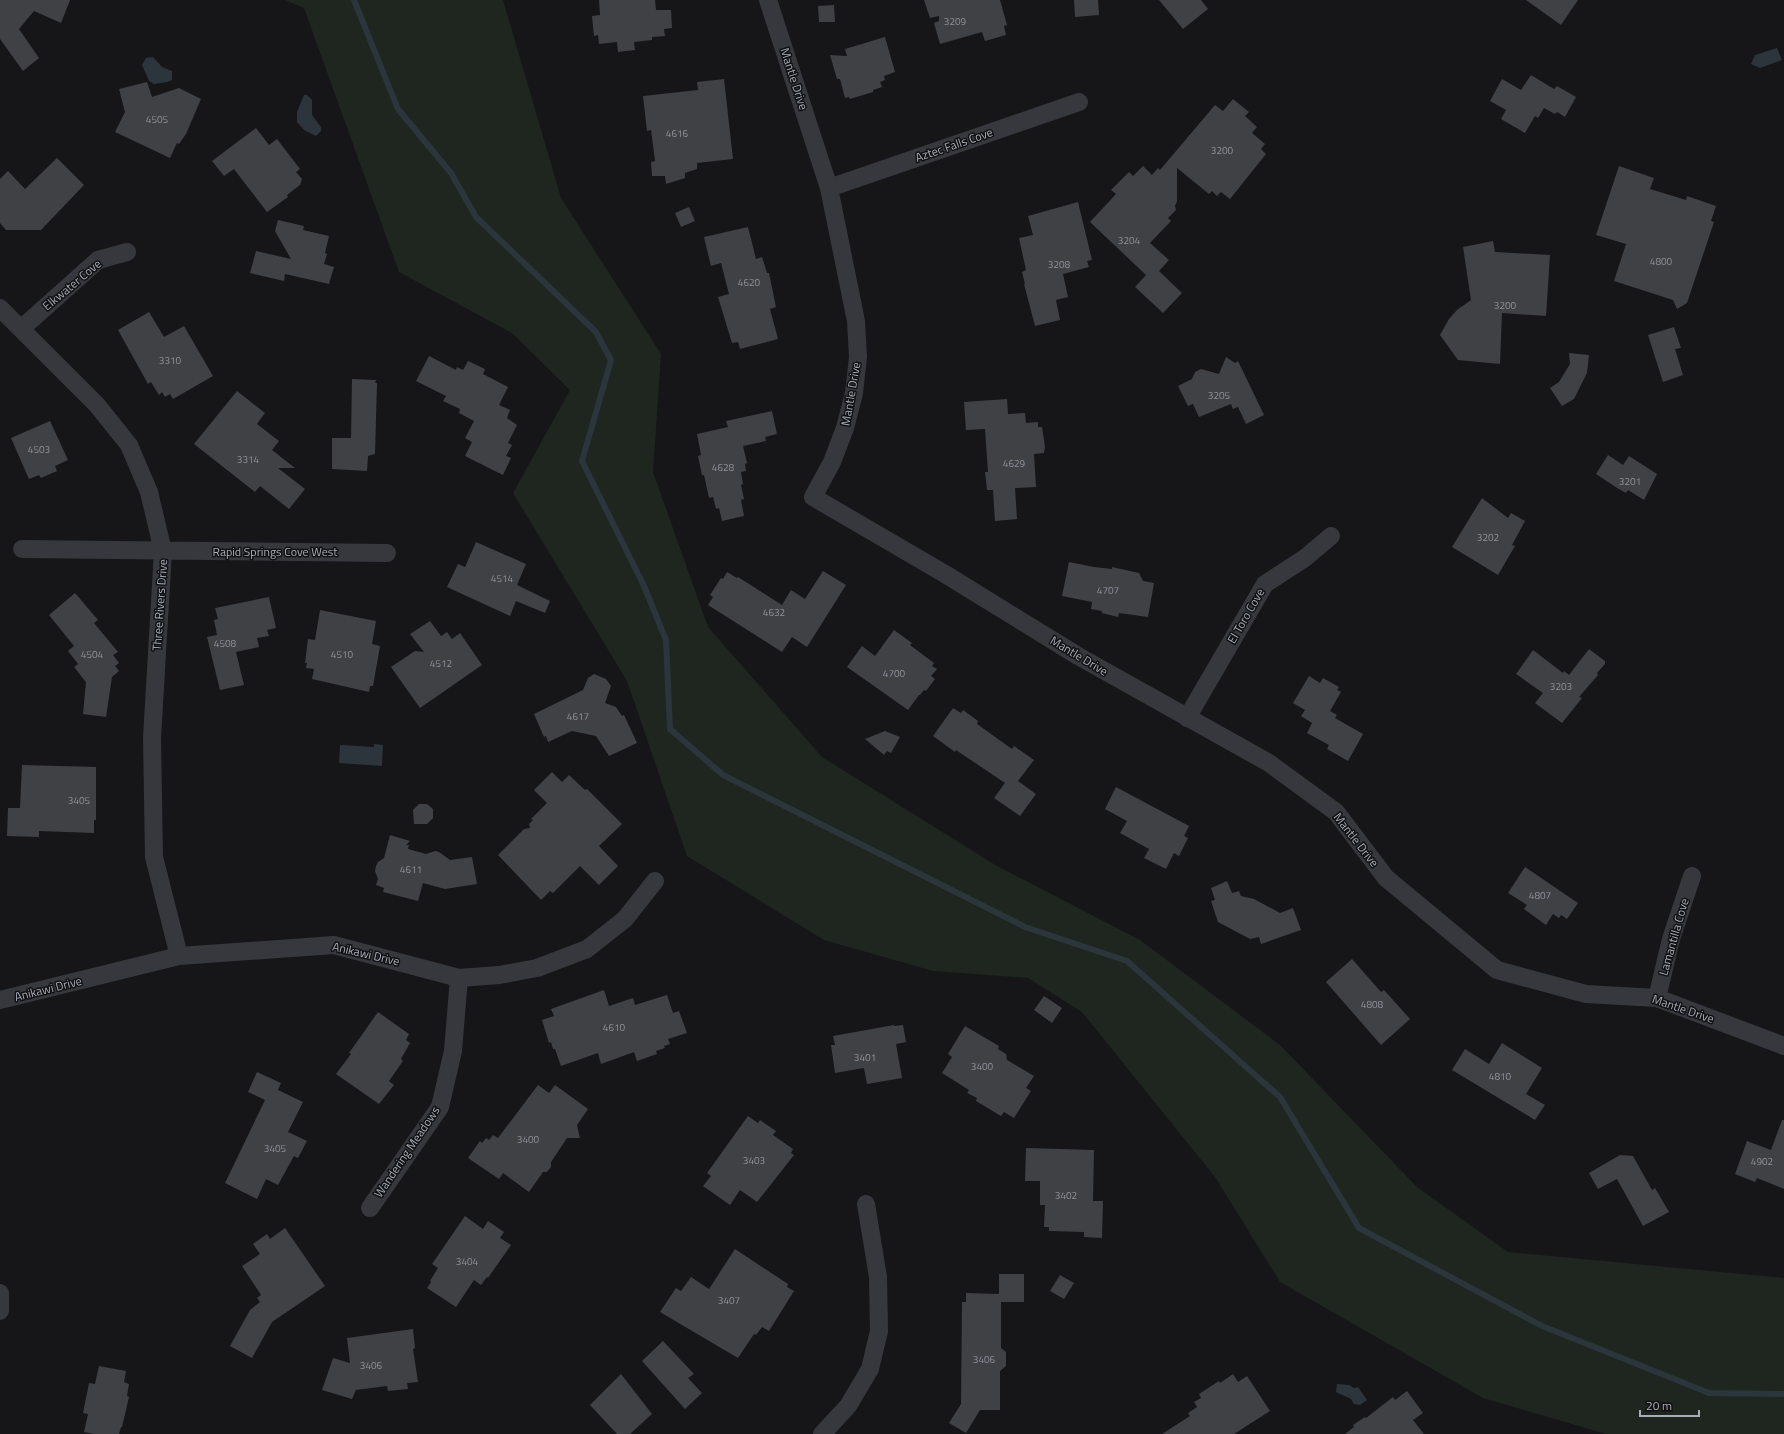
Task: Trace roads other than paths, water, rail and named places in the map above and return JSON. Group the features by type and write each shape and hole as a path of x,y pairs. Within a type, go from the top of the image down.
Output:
{"street":[{"name":"Mantle Drive","path":"768,0 829,188 856,321 858,357 854,393 845,428 832,462 813,497 945,574 1078,656 1269,763 1336,812 1386,878 1497,970 1586,994 1657,998 1784,1046"},
{"name":"Aztec Falls Cove","path":"829,188 1079,102"},
{"name":"Elkwater Cove","path":"22,328 98,260 127,252"},
{"name":"Three Rivers Drive","path":"0,308 22,328 97,405 130,445 149,492 164,552 152,738 154,857 180,956"},
{"name":"El Toro Cove","path":"1187,718 1265,584 1305,558 1331,536"},
{"name":"Rapid Springs Cove West","path":"22,549 164,552 387,553"},
{"name":"Lamantilla Cove","path":"1657,998 1670,940 1692,876"},
{"name":"Anikawi Drive","path":"0,1000 180,956 334,945 459,978 498,975 537,968 587,949 625,919 655,881"},
{"name":"Wandering Meadows","path":"370,1208 440,1107 453,1051 459,978"},
{"path":"822,1434 848,1406 870,1369 879,1331 878,1277 866,1204"},
{"path":"0,1293 0,1311"}],"waterway":[{"path":"354,0 398,109 451,173 476,217 596,332 611,360 582,461 644,586 666,640 670,729 723,775 1025,927 1127,961 1280,1097 1359,1228 1542,1326 1709,1393 1784,1394"}]}
